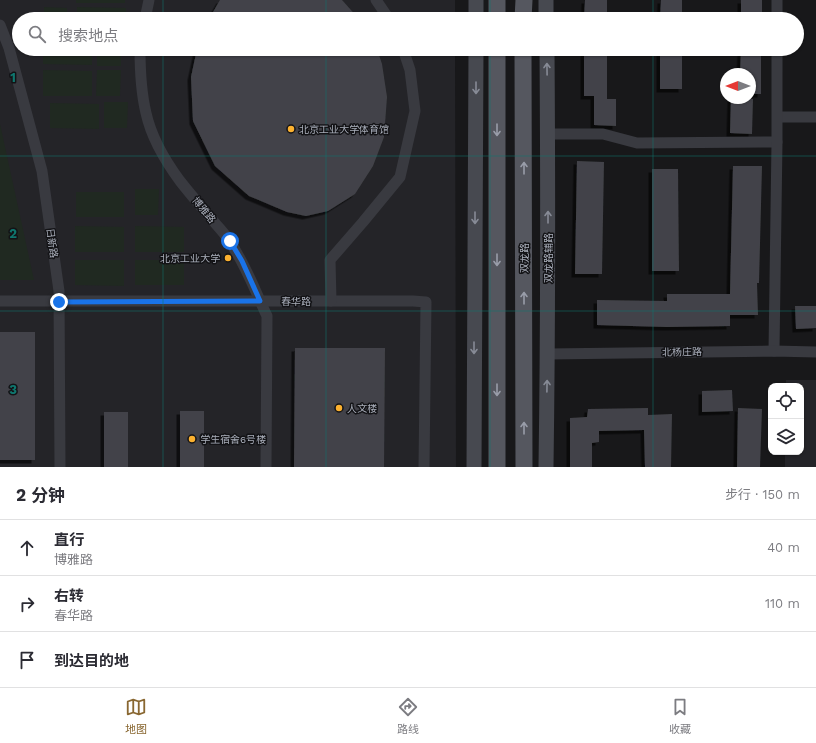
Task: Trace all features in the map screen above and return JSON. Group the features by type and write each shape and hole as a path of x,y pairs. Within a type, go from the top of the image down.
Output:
{"main road":[{"path":"476,0 476,12"},
{"path":"497,0 497,12"},
{"path":"523,12 524,0"},
{"path":"546,0 546,12"},
{"path":"474,467 476,56"},
{"path":"491,467 497,459 497,56"},
{"name":"双龙路","path":"524,56 524,467"},
{"name":"双龙路辅路","path":"546,467 548,354 547,56"}],"street":[{"path":"146,12 149,0"},
{"path":"376,0 384,12"},
{"path":"777,0 777,12"},
{"name":"日新路","path":"0,25 9,48 42,171 59,292 60,467"},
{"name":"博雅路","path":"140,56 142,89 146,112 156,141 179,179 230,241 242,261 267,316 266,467"},
{"path":"331,301 330,260 400,177 415,111 410,70 405,56"},
{"path":"774,351 778,142 777,56"},
{"path":"778,117 816,117"},
{"path":"548,134 603,134 637,143 778,142"},
{"name":"春华路","path":"0,301 426,302 424,467"},
{"name":"北杨庄路","path":"548,354 774,351 816,352"}],"shaded area":[{"name":"北京工业大学","path":"0,0 455,0 455,12 12,12 12,56 455,56 456,467 0,467"},
{"path":"76,0 125,0 125,3 76,3"},
{"path":"44,7 67,8 67,12 44,12"},
{"path":"77,7 126,8 126,12 77,12"},
{"path":"43,56 92,56 92,65 43,64"},
{"path":"97,56 121,56 121,66 97,66"},
{"path":"43,70 92,71 92,96 43,96"},
{"path":"97,70 121,70 120,96 96,96"},
{"path":"104,102 128,102 127,128 104,128"},
{"path":"50,103 99,104 99,129 50,128"},
{"path":"0,124 34,280 0,280"},
{"path":"135,189 159,189 158,215 135,215"},
{"path":"76,192 124,192 124,217 76,217"},
{"path":"75,226 124,227 124,252 75,252"},
{"path":"135,226 184,227 184,252 135,252"},
{"path":"75,260 124,260 124,286 75,285"},
{"path":"135,260 184,260 184,285 135,285"},
{"path":"786,380 816,380 816,467 785,467 785,455 804,455 804,383 786,383"}],"building":[{"path":"220,0 342,0 353,12 213,12"},
{"path":"585,0 607,0 607,12 584,12"},
{"path":"661,0 682,0 682,12 660,12"},
{"path":"741,0 762,0 762,12 741,12"},
{"name":"北京工业大学体育馆","path":"196,56 379,56 387,97 384,137 373,166 355,194 328,211 306,216 287,212 249,196 215,166 193,121 191,77"},
{"path":"584,56 607,56 607,99 616,99 616,126 594,125 594,96 584,96"},
{"path":"660,56 682,56 682,89 660,89"},
{"path":"741,56 761,56 761,94 756,94 756,68 740,68"},
{"path":"731,104 753,104 752,134 730,133"},
{"path":"577,161 604,162 602,274 575,274"},
{"path":"733,166 762,166 759,283 757,283 758,315 730,315 730,326 667,327 597,325 597,300 667,301 667,294 730,294"},
{"path":"652,169 678,169 679,271 652,271"},
{"path":"795,306 816,306 816,328 796,329"},
{"path":"0,332 35,332 35,460 0,460"},
{"name":"人文楼","path":"295,348 385,348 384,467 294,467"},
{"path":"732,390 733,411 702,412 702,391"},
{"path":"648,408 648,415 672,414 671,467 645,467 644,430 599,431 599,442 592,443 592,467 570,467 570,418 587,417 588,409"},
{"path":"738,408 762,409 760,467 737,467"},
{"name":"学生宿舍6号楼","path":"180,411 204,411 204,467 180,467"},
{"path":"104,412 128,412 128,467 104,467"}],"place":[{"name":"北京工业大学体育馆","path":"291,129"},
{"name":"北京工业大学","path":"228,258"},
{"name":"人文楼","path":"339,408"},
{"name":"学生宿舍6号楼","path":"192,439"}],"route":[{"path":"59,302 260,301 242,261 230,241"}]}
